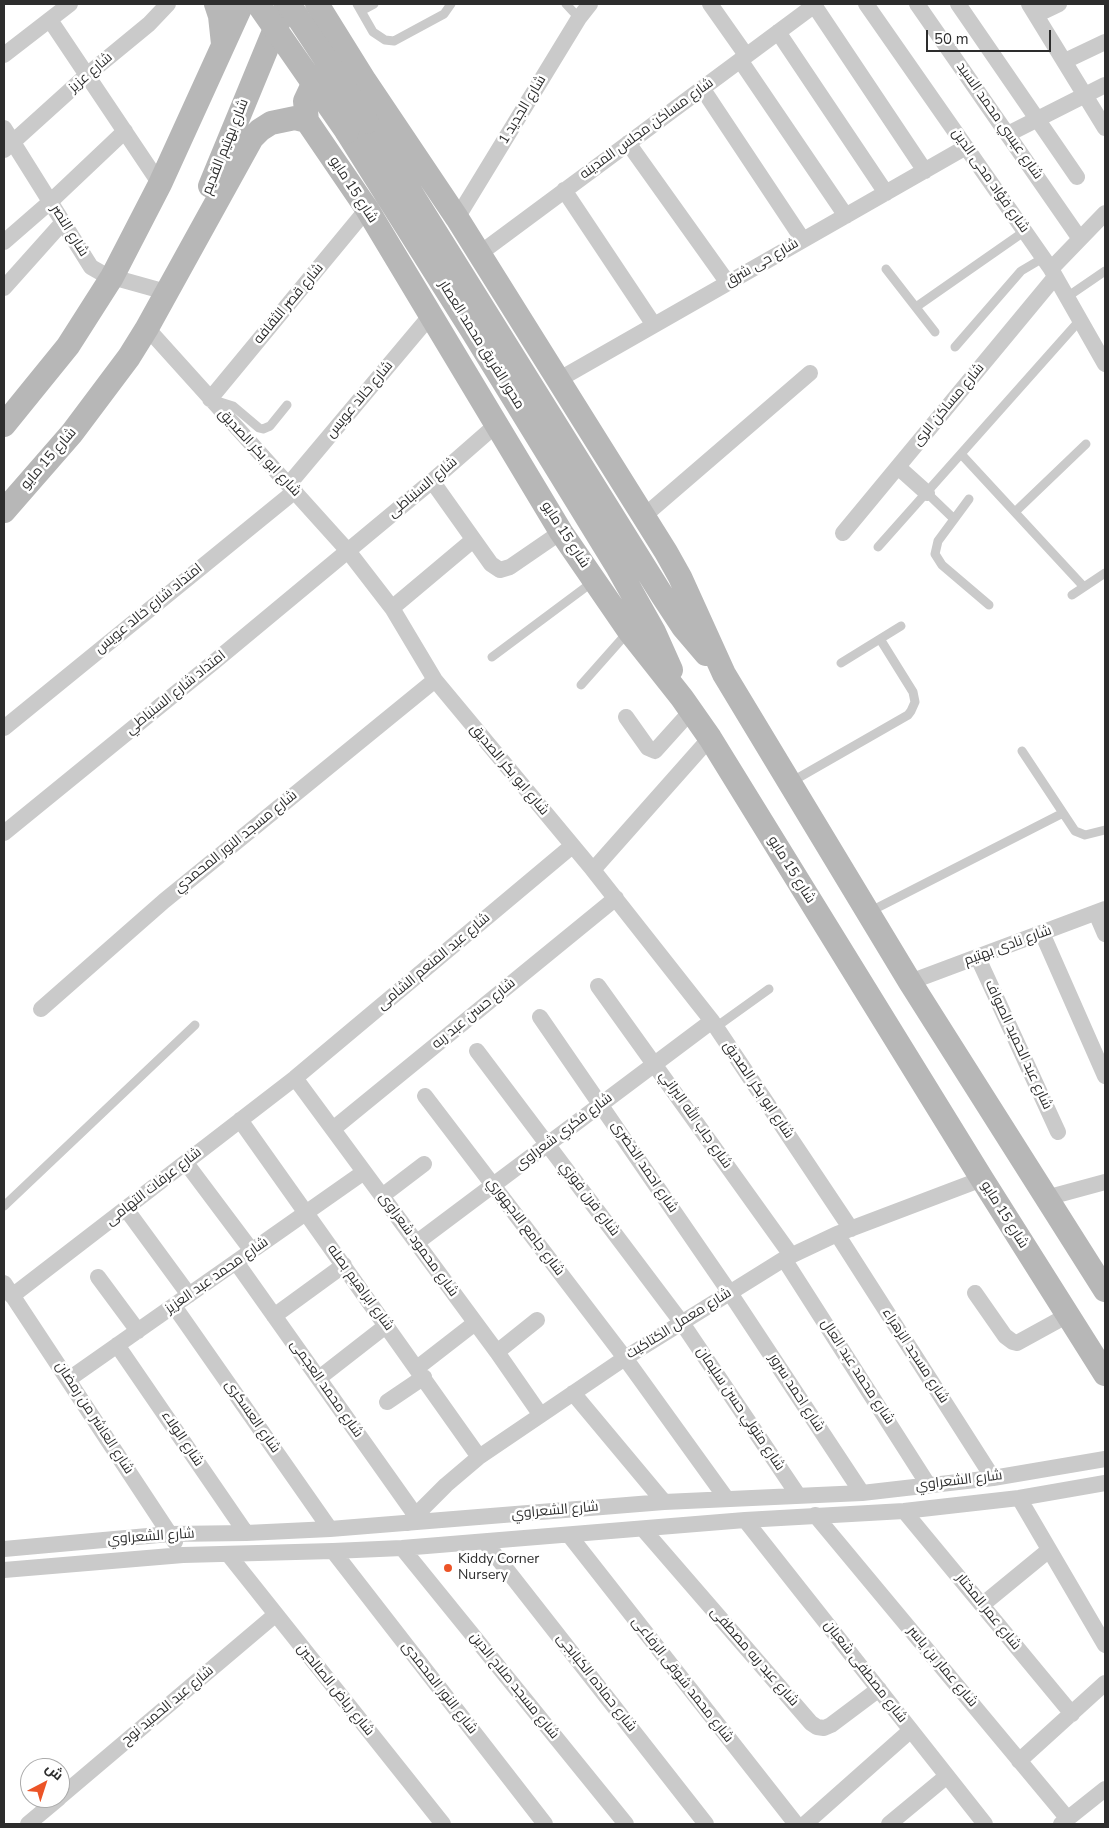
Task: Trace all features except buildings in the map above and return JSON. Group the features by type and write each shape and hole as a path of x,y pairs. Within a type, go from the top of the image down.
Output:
{"main road":[{"path":"216,4 220,16 223,44"},
{"path":"6,418 68,346 112,277 160,184 242,4"},
{"name":"محور الفريق محمد العصار","path":"258,4 347,132 548,452 654,632 686,705"},
{"name":"محور الفريق محمد العصار","path":"289,4 367,122 662,595 683,627 724,674"},
{"name":"شارع بهتيم القديم","path":"166,292 274,31 289,4"},
{"path":"317,4 365,81 457,218 644,516 680,577 724,674 910,982 1105,1290"},
{"path":"307,121 305,102 308,92 320,78 338,72 357,76 365,81"},
{"name":"شارع 15 مايو","path":"4,511 72,434 129,357 252,138 266,126 282,120 295,118 307,121 367,210 561,532 628,631 710,738 1105,1374"}],"street":[{"name":"شارع عزيز","path":"8,146 87,75 149,24 168,4"},
{"name":"شارع الجديد 1","path":"457,218 579,18 590,4"},
{"path":"710,4 846,216"},
{"name":"شارع فؤاد محى الدين","path":"866,4 1050,268 1105,364"},
{"name":"شارع عيسي محمد السيد","path":"917,4 1080,239"},
{"path":"958,4 1077,177"},
{"path":"1059,4 1032,9 1105,128"},
{"path":"809,6 925,170"},
{"name":"شارع مساكن مجلس المدينه","path":"479,254 778,32 809,6"},
{"path":"4,55 59,10 87,75 160,184"},
{"path":"778,32 886,193"},
{"path":"1064,61 1105,42"},
{"path":"1008,134 1105,85"},
{"path":"702,88 803,240"},
{"name":"شارع النصر","path":"4,128 8,146 50,202 97,272 166,292"},
{"path":"4,242 50,202 125,131"},
{"path":"628,143 728,283"},
{"name":"شارع حى شرق","path":"558,380 966,147"},
{"path":"564,190 654,325"},
{"name":"شارع قصر الثقافه","path":"210,399 367,210"},
{"name":"شارع مساكن الرى","path":"843,532 898,467 1050,268 1105,213"},
{"path":"4,288 63,222"},
{"name":"شارع خالد عويس","path":"292,487 431,316"},
{"name":"شارع ابو بكر الصديق","path":"147,328 348,551 392,608 435,680 616,898 714,1024 844,1232"},
{"path":"644,516 810,373"},
{"name":"شارع السنباطى","path":"348,551 496,425"},
{"path":"898,467 927,493"},
{"path":"432,481 491,564 500,570 510,567 561,532"},
{"name":"امتداد شارع خالد عويس","path":"4,728 292,487"},
{"path":"392,608 473,540"},
{"name":"امتداد شارع السنباطي","path":"4,833 348,551"},
{"name":"شارع مسجد النور المحمدي","path":"41,1009 164,901 435,680"},
{"path":"626,717 648,748 655,751 686,705"},
{"path":"593,870 710,738"},
{"name":"شارع عبد المنعم الشامى","path":"295,1078 572,846"},
{"name":"شارع حسن عبد ربه","path":"332,1129 616,898"},
{"path":"1101,911 1105,934"},
{"name":"شارع نادى بهتيم","path":"910,982 1101,911"},
{"path":"1042,933 1105,1076"},
{"name":"شارع عبد الحميد الصواف","path":"978,958 1058,1132"},
{"name":"شارع جاب الله البراني","path":"598,986 654,1063 788,1257"},
{"name":"شارع احمد الخضرى","path":"540,1016 730,1293"},
{"name":"شارع فكري شعراوى","path":"416,1243 654,1063 714,1024"},
{"name":"شارع فرن فوزي","path":"477,1051 682,1323"},
{"name":"شارع عرفات التهامى","path":"8,1289 126,1209 295,1078"},
{"name":"شارع محمود شعراوى","path":"295,1078 540,1414"},
{"name":"شارع جامع الاجهوري","path":"425,1096 625,1358 726,1498"},
{"name":"شارع ابراهيم بصله","path":"240,1120 479,1457"},
{"path":"186,1163 252,1251"},
{"path":"382,1196 424,1164"},
{"name":"شارع محمد عبد العزيز","path":"69,1379 364,1172"},
{"name":"شارع معمل الكتاكيت","path":"412,1519 479,1457 540,1414 625,1358 788,1257 844,1232 982,1178"},
{"path":"1046,1198 1105,1182"},
{"path":"126,1209 188,1295"},
{"name":"شارع مسجد الزهراء","path":"844,1232 993,1478"},
{"name":"شارع محمد عبد العال","path":"788,1257 929,1486"},
{"name":"شارع محمد العجمى","path":"236,1262 318,1378 412,1519"},
{"path":"274,1316 344,1265"},
{"path":"98,1278 138,1331"},
{"name":"شارع العاشر من رمضان","path":"8,1289 183,1554"},
{"name":"شارع احمد سرور","path":"730,1293 862,1493"},
{"path":"975,1293 1005,1336 1017,1343 1068,1314"},
{"name":"شارع العسكرى","path":"174,1306 330,1529"},
{"path":"496,1352 537,1320"},
{"path":"387,1402 475,1323"},
{"name":"شارع متولي حسن سليمان","path":"682,1323 798,1495"},
{"path":"318,1378 387,1325"},
{"name":"شارع الولاء","path":"118,1345 246,1533"},
{"path":"573,1392 664,1502"},
{"name":"شارع الشعراوي","path":"4,1549 170,1534 330,1529 412,1519 726,1498 862,1493 993,1478 1105,1459"},
{"name":"شارع الشعراوي","path":"4,1570 183,1554 402,1548 745,1520 904,1511 1019,1498 1105,1483"},
{"path":"1019,1498 1105,1645"},
{"name":"شارع عمر المختار","path":"904,1511 1072,1714"},
{"name":"شارع عمار بن ياسر","path":"816,1516 1020,1761 1064,1821"},
{"name":"شارع مصطفى شعبان","path":"745,1520 985,1824"},
{"name":"شارع عبد ربه مصطفى","path":"643,1529 811,1723 817,1727 824,1728 831,1725 879,1689"},
{"name":"شارع محمد شوقى الرفاعى","path":"569,1535 796,1824"},
{"name":"شارع حماده الكبابجى","path":"485,1542 706,1824"},
{"name":"شارع مسجد صلاح الدين","path":"402,1548 626,1824"},
{"path":"982,1605 1049,1550"},
{"name":"شارع النور المحمدى","path":"333,1551 544,1824"},
{"name":"شارع رياض الصالحين","path":"228,1554 443,1824"},
{"name":"شارع عبد الحميد نوح","path":"70,1789 275,1615"},
{"path":"1020,1761 1105,1683"},
{"path":"805,1824 911,1730"},
{"path":"890,1824 947,1776"},
{"path":"1064,1821 1105,1789"},
{"name":"شارع عبد الحميد نوح","path":"28,1824 48,1808"}],"lane":[{"path":"374,4 359,7 373,32 385,40 394,41 444,14 451,4"},
{"path":"566,4 579,18"},
{"path":"916,307 1025,232"},
{"path":"955,347 1022,271 1050,268"},
{"path":"886,269 935,332"},
{"path":"1067,297 1105,271"},
{"path":"878,548 1080,320"},
{"path":"210,399 233,406 259,428 263,429 270,426 288,406"},
{"path":"1015,512 1086,444"},
{"path":"961,454 1084,587"},
{"path":"927,493 954,519"},
{"path":"969,499 938,541 935,549 937,558 942,565 989,606"},
{"path":"1072,595 1105,574"},
{"path":"492,657 594,581"},
{"path":"841,663 901,626"},
{"path":"581,685 628,631"},
{"path":"790,783 908,715 911,711 915,702 913,692 880,639"},
{"path":"1022,751 1071,827 1080,834 1090,834 1105,830"},
{"path":"868,913 1063,813"},
{"path":"714,1024 769,989"},
{"path":"4,1206 195,1025"}],"place":[{"name":"Kiddy Corner Nursery","path":"448,1568"}]}
